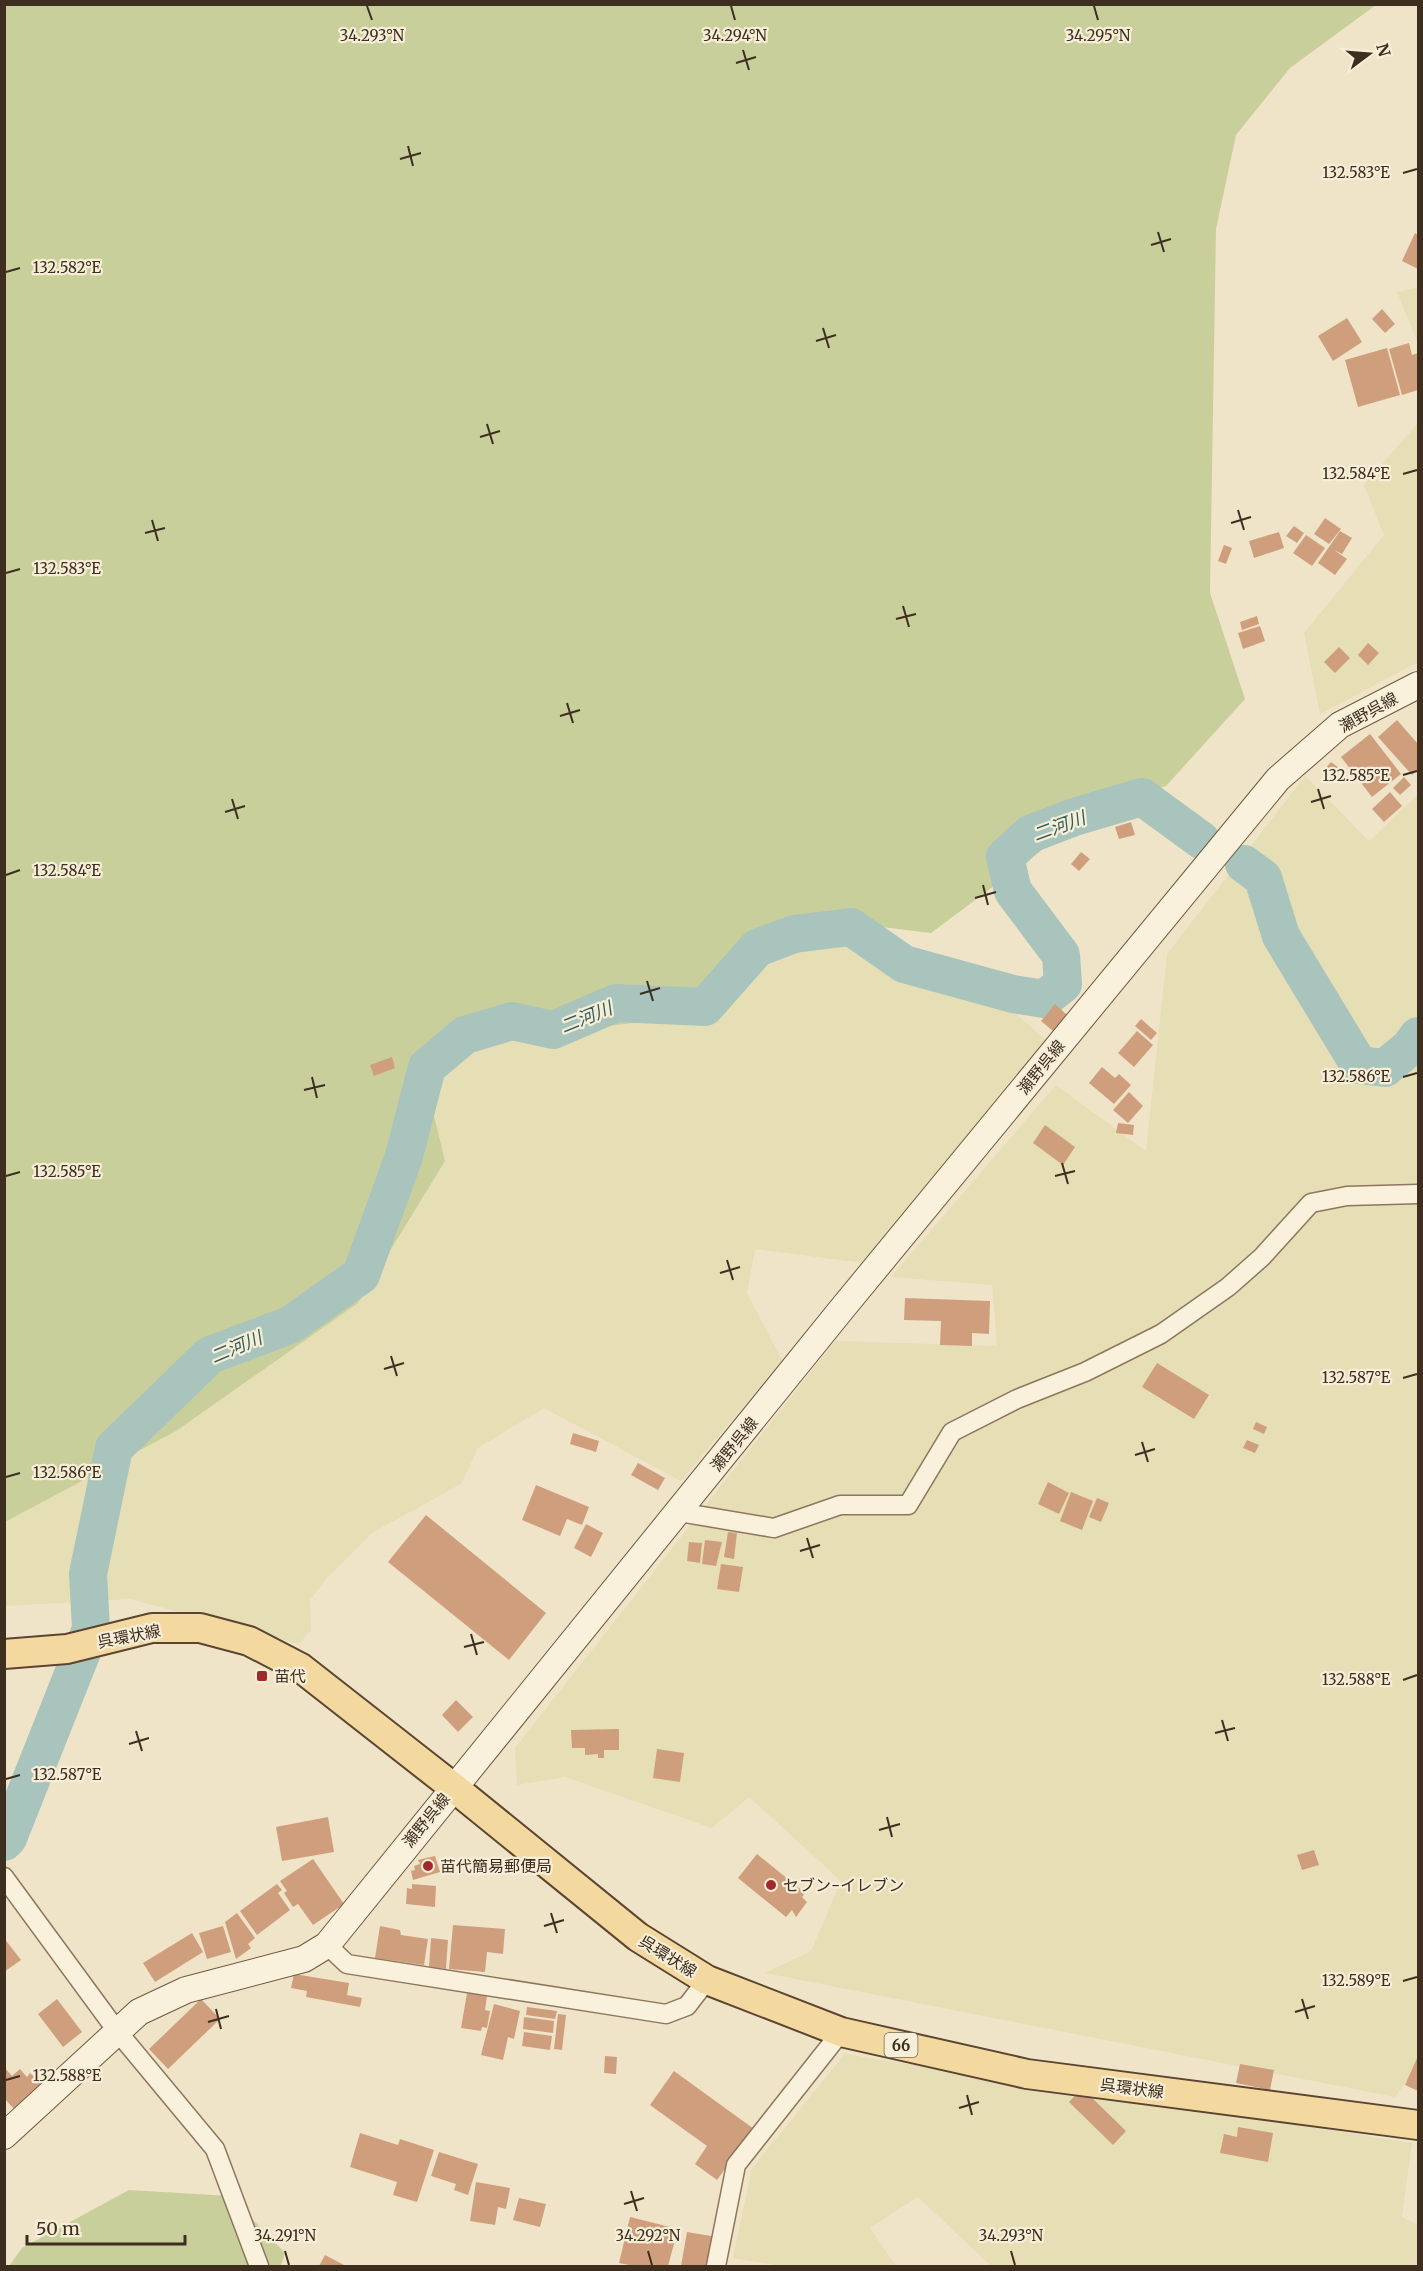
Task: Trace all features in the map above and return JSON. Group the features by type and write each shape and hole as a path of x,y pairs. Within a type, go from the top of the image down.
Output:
{"main road":[{"name":"瀬野呉線","path":"4,2136 139,2012 186,1990 304,1959 327,1945 834,1319 1278,779 1340,725 1419,685"},
{"name":"呉環状線","path":"4,1654 67,1649 152,1628 200,1628 249,1641 302,1668 638,1937 707,1980 841,2032 1027,2074 1419,2125"}],"street":[{"path":"679,1512 774,1528 840,1505 908,1505 952,1432 1017,1399 1085,1372 1161,1334 1228,1287 1262,1257 1311,1203 1347,1197 1419,1194"},
{"path":"4,1877 117,2031 215,2149 259,2266"},
{"path":"327,1945 346,1964 666,2014 687,2006 707,1980"},
{"path":"716,2266 736,2165 841,2032"}],"shaded area":[{"path":"1418,287 1418,343 1397,292"},
{"path":"1418,423 1418,662 1320,714 1304,633 1384,535 1364,485"},
{"path":"1305,776 1369,841 1418,795 1418,2066 1395,2097 765,1973 811,1951 841,1881 749,1797 712,1828 565,1777 517,1785 515,1748 835,1341 997,1346 992,1285 891,1277 1056,1085 1146,1151 1167,954"},
{"path":"816,919 990,991 1047,1041 864,1263 755,1249 747,1293 782,1360 681,1481 544,1408 478,1448 461,1484 372,1533 327,1578 310,1600 311,1630 299,1644 130,1599 5,1606 5,1522 176,1431 445,1161 425,1078 493,1027 547,1034 710,1013"},
{"path":"845,2054 1412,2143 1402,2217 1418,2225 1418,2266 991,2266 918,2197 870,2228 896,2266 782,2266 733,2258 752,2168"}],"green space":[{"path":"5,5 1376,5 1290,68 1236,135 1216,229 1210,593 1245,699 1166,786 1098,808 931,933 816,919 710,1013 547,1034 493,1027 425,1078 445,1161 358,1303 176,1431 5,1522"},
{"path":"129,2190 230,2196 285,2253 281,2266 9,2266 22,2248"}],"building":[{"path":"1415,233 1418,235 1418,269 1402,261"},
{"path":"1382,309 1395,324 1385,333 1372,319"},
{"path":"1347,318 1362,342 1333,361 1318,336"},
{"path":"1409,343 1412,355 1418,353 1418,390 1402,395 1389,349"},
{"path":"1387,348 1400,395 1358,407 1345,360"},
{"path":"1325,518 1341,529 1329,544 1314,534"},
{"path":"1294,526 1304,533 1297,543 1286,536"},
{"path":"1340,531 1352,538 1342,554 1334,550 1347,559 1335,575 1318,563"},
{"path":"1279,532 1284,548 1254,558 1249,541"},
{"path":"1306,535 1325,548 1312,566 1293,553"},
{"path":"1224,545 1232,548 1226,564 1218,561"},
{"path":"1257,616 1259,624 1242,630 1240,622"},
{"path":"1260,626 1265,641 1243,649 1238,633"},
{"path":"1368,643 1379,653 1368,665 1358,655"},
{"path":"1339,647 1350,658 1335,673 1324,662"},
{"path":"1397,720 1418,744 1418,769 1412,775 1378,737"},
{"path":"1370,734 1401,774 1372,797 1341,757"},
{"path":"1331,762 1339,768 1331,778 1323,771"},
{"path":"1404,777 1411,785 1400,795 1393,788"},
{"path":"1390,792 1402,806 1384,822 1372,809"},
{"path":"1131,822 1135,835 1119,839 1115,827"},
{"path":"1081,852 1090,859 1079,871 1071,864"},
{"path":"1055,1004 1067,1015 1053,1031 1041,1021"},
{"path":"1141,1019 1157,1033 1151,1040 1135,1026"},
{"path":"1137,1031 1153,1045 1134,1067 1118,1053"},
{"path":"392,1057 395,1068 374,1076 370,1065"},
{"path":"1102,1067 1115,1078 1119,1074 1131,1085 1114,1104 1089,1083"},
{"path":"1129,1092 1143,1106 1128,1123 1113,1110"},
{"path":"1118,1123 1134,1125 1133,1135 1116,1133"},
{"path":"1045,1125 1075,1147 1063,1165 1033,1143"},
{"path":"905,1298 990,1301 989,1334 972,1333 972,1346 940,1345 941,1321 904,1320"},
{"path":"1157,1363 1209,1395 1194,1419 1142,1387"},
{"path":"1256,1422 1267,1427 1264,1434 1253,1429"},
{"path":"573,1433 599,1441 596,1452 570,1444"},
{"path":"1247,1440 1259,1445 1255,1453 1243,1448"},
{"path":"638,1463 665,1478 658,1490 631,1475"},
{"path":"1048,1482 1069,1493 1059,1514 1038,1504"},
{"path":"536,1485 589,1507 582,1525 567,1519 560,1536 522,1520"},
{"path":"1071,1492 1093,1501 1082,1530 1060,1521"},
{"path":"1097,1498 1109,1503 1101,1522 1089,1517"},
{"path":"426,1515 546,1613 509,1660 388,1562"},
{"path":"586,1524 603,1533 591,1557 574,1548"},
{"path":"728,1532 737,1533 734,1559 724,1557"},
{"path":"705,1540 722,1542 716,1566 702,1564"},
{"path":"689,1542 702,1543 700,1563 687,1561"},
{"path":"721,1564 743,1567 739,1592 717,1589"},
{"path":"456,1700 473,1717 458,1732 442,1715"},
{"path":"619,1729 619,1750 604,1750 604,1758 598,1758 598,1754 585,1755 585,1748 572,1748 571,1730"},
{"path":"657,1749 684,1753 680,1782 653,1778"},
{"path":"328,1817 334,1852 282,1861 276,1827"},
{"path":"1314,1850 1319,1865 1302,1870 1297,1855"},
{"name":"セブン-イレブン","path":"757,1854 805,1893 802,1897 807,1902 796,1917 792,1910 786,1917 738,1878"},
{"path":"435,1856 440,1872 413,1880 411,1871 415,1870 414,1866 420,1864 418,1860"},
{"path":"313,1859 344,1904 313,1925 298,1904 293,1907 280,1881"},
{"path":"277,1884 282,1890 278,1893 290,1910 257,1935 240,1911"},
{"path":"412,1884 436,1886 435,1907 406,1904 407,1888 412,1889"},
{"path":"237,1913 255,1938 248,1944 251,1948 236,1959 225,1922"},
{"path":"453,1925 505,1929 503,1954 487,1952 485,1972 449,1969"},
{"path":"223,1926 231,1952 207,1959 199,1933"},
{"path":"380,1926 400,1930 401,1935 428,1939 424,1965 375,1958"},
{"path":"192,1933 203,1952 155,1982 143,1963"},
{"path":"4,1938 21,1960 4,1972"},
{"path":"431,1938 448,1940 446,1969 429,1967"},
{"path":"294,1974 349,1983 347,1995 362,1998 360,2007 306,1997 307,1991 291,1988"},
{"path":"467,1993 487,1996 485,2010 490,2011 487,2028 482,2027 481,2031 461,2028"},
{"path":"57,1999 82,2032 63,2047 38,2014"},
{"path":"201,1999 220,2019 168,2069 149,2049"},
{"path":"494,2004 520,2011 514,2039 508,2037 503,2060 481,2055"},
{"path":"527,2007 557,2011 555,2019 526,2015"},
{"path":"558,2014 566,2015 562,2050 554,2049"},
{"path":"524,2017 554,2021 553,2033 523,2029"},
{"path":"524,2032 552,2036 550,2050 522,2046"},
{"path":"605,2056 617,2057 616,2074 604,2073"},
{"path":"1418,2056 1418,2091 1405,2085"},
{"path":"1240,2064 1274,2070 1270,2090 1236,2083"},
{"path":"4,2067 12,2076 20,2069 27,2077 30,2073 43,2085 15,2110 4,2098"},
{"path":"674,2071 754,2129 717,2180 695,2164 707,2146 650,2105"},
{"path":"1082,2088 1126,2131 1113,2145 1069,2102"},
{"path":"1238,2127 1273,2133 1268,2162 1220,2153 1224,2134 1237,2137"},
{"path":"360,2133 398,2145 400,2139 434,2150 417,2202 393,2195 397,2182 350,2167"},
{"path":"439,2152 478,2164 468,2195 454,2190 456,2184 431,2176"},
{"path":"476,2182 510,2188 506,2209 498,2207 495,2225 470,2221"},
{"path":"519,2198 546,2204 540,2227 513,2220"},
{"path":"630,2217 678,2229 668,2266 634,2266 619,2263"},
{"path":"687,2232 717,2237 712,2266 681,2266"},
{"path":"325,2255 346,2266 319,2266"}],"waterway":[{"name":"二河川","path":"4,1842 8,1838 91,1629 88,1574 114,1448 210,1355 290,1325 361,1275 404,1156 427,1067 465,1035 512,1021 553,1030 616,1003 705,1007 757,948 794,934 851,927 904,964 1013,994 1044,999 1063,984 1061,955 1013,891 1005,857 1030,834 1074,817 1142,797 1201,840"},
{"name":"二河川","path":"1244,864 1263,878 1281,936 1359,1065 1385,1068 1410,1047 1418,1036"}],"place":[{"name":"苗代","path":"262,1676"},
{"name":"苗代簡易郵便局","path":"428,1866"},
{"name":"セブン-イレブン","path":"771,1885"}]}
